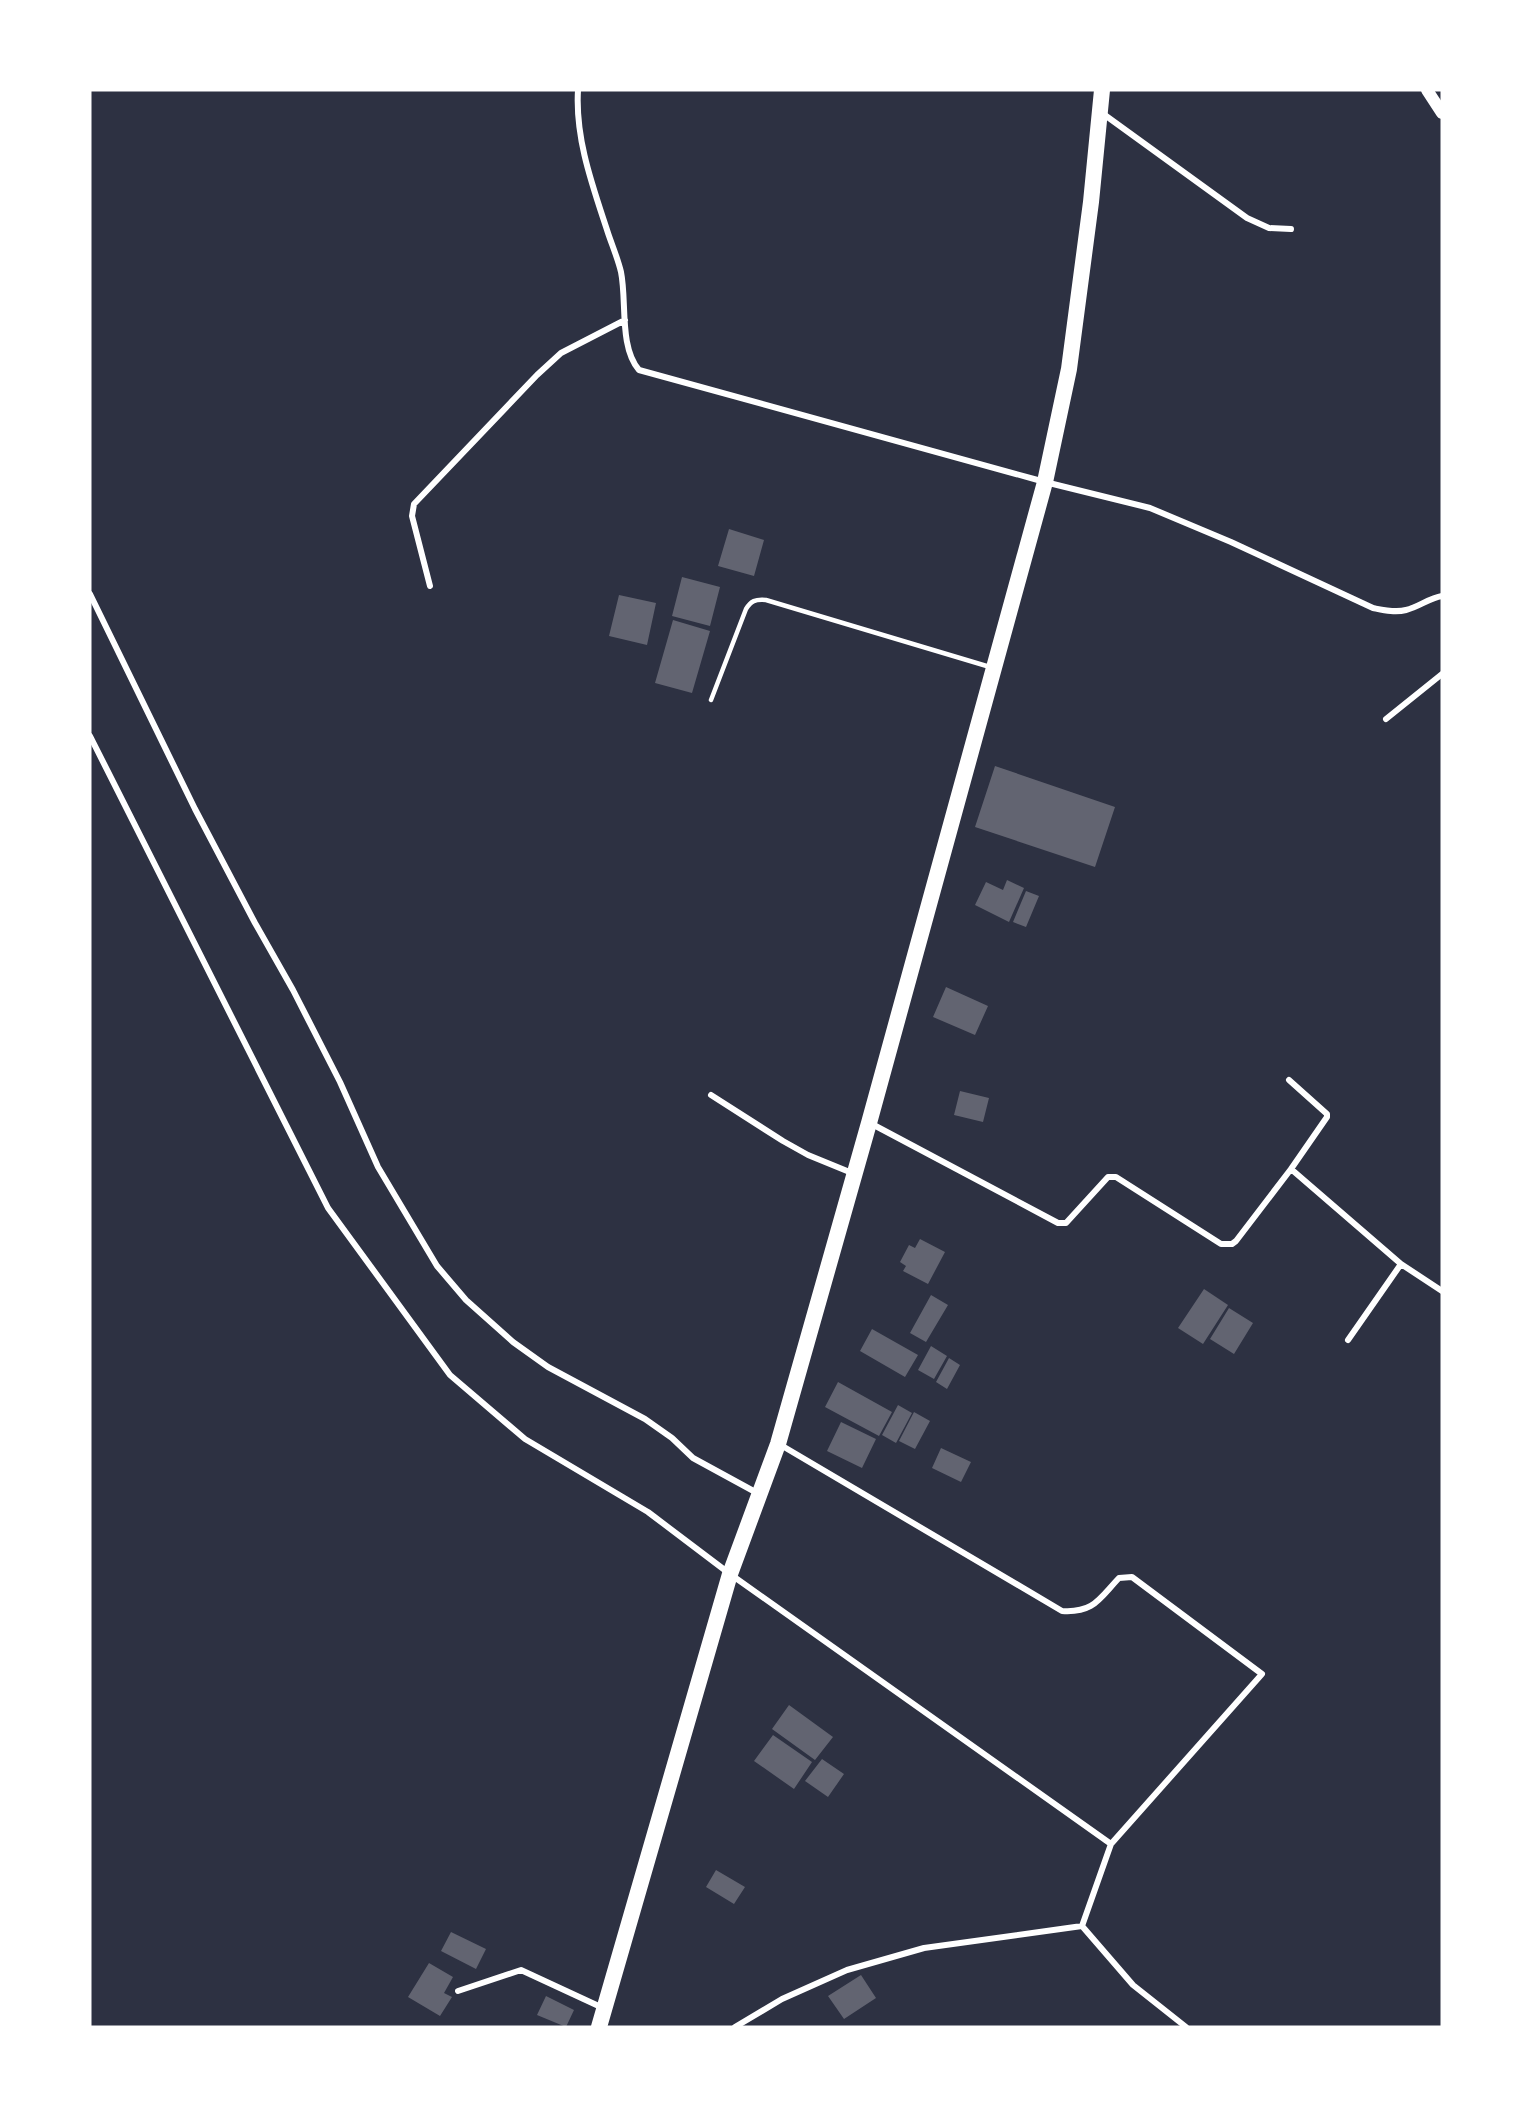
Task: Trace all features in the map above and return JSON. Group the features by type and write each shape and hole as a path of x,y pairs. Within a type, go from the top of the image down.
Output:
{"highway":[{"path":"599,2027 730,1574 778,1444 869,1123 1045,482 1069,369 1091,202 1102,90"}],"main road":[{"path":"1427,90 1442,113"}],"street":[{"path":"578,90 579,132 597,201 621,272 630,355 639,370 1045,482 1150,508 1231,542 1373,608 1388,611 1406,610 1442,596"},
{"path":"1099,111 1247,218 1269,228 1291,229"},
{"path":"430,586 412,516 414,504 537,375 561,353 625,320"},
{"path":"90,594 195,808 340,1082 378,1167 437,1266 466,1300 513,1342 548,1367 645,1419 672,1438 693,1458 760,1494"},
{"path":"1386,719 1442,674"},
{"path":"90,736 328,1208 450,1375 525,1439 648,1512 730,1574 1111,1844"},
{"path":"869,1123 1058,1223 1066,1222 1101,1182 1108,1177 1116,1177 1226,1245 1236,1241 1292,1169 1327,1115 1289,1080"},
{"path":"711,1095 808,1155 854,1174"},
{"path":"1292,1169 1401,1264 1442,1292"},
{"path":"1348,1340 1401,1264"},
{"path":"778,1444 1062,1611 1077,1612 1090,1608 1119,1578 1132,1577 1262,1674 1111,1844 1082,1926"},
{"path":"735,2027 782,1999 847,1970 924,1948 1082,1926"},
{"path":"1082,1926 1133,1985 1186,2027"},
{"path":"458,1991 521,1970 604,2008"}],"lane":[{"path":"711,700 746,609 750,602 757,600 766,600 995,669"}],"building":[{"path":"729,529 764,540 754,576 718,566"},
{"path":"682,577 720,587 710,626 672,616"},
{"path":"619,595 656,603 647,645 609,636"},
{"path":"673,620 710,631 692,693 655,683"},
{"path":"995,766 1115,807 1095,867 975,827"},
{"path":"1007,880 1024,888 1009,922 975,905 986,882 1003,890"},
{"path":"1026,891 1039,896 1026,927 1013,922"},
{"path":"946,987 988,1006 975,1035 933,1017"},
{"path":"960,1091 989,1098 983,1122 954,1115"},
{"path":"920,1239 945,1252 928,1284 903,1271 906,1266 900,1262 909,1245 915,1248"},
{"path":"1204,1289 1228,1305 1203,1344 1178,1328"},
{"path":"931,1295 948,1305 926,1342 910,1333"},
{"path":"1229,1308 1253,1323 1234,1354 1210,1339"},
{"path":"872,1329 918,1355 905,1377 860,1351"},
{"path":"931,1346 947,1356 934,1379 918,1370"},
{"path":"949,1358 960,1365 947,1389 936,1382"},
{"path":"838,1382 892,1412 879,1436 825,1407"},
{"path":"898,1405 912,1413 896,1443 882,1435"},
{"path":"914,1412 930,1421 915,1449 899,1441"},
{"path":"841,1422 876,1439 862,1468 827,1451"},
{"path":"941,1448 971,1462 961,1482 932,1468"},
{"path":"789,1705 833,1737 815,1760 772,1729"},
{"path":"773,1735 812,1762 794,1789 754,1761"},
{"path":"822,1759 844,1774 828,1797 805,1781"},
{"path":"716,1870 745,1887 734,1904 706,1887"},
{"path":"451,1932 486,1949 476,1969 441,1951"},
{"path":"429,1963 453,1977 444,1993 452,1997 440,2016 408,1997"},
{"path":"861,1975 876,1998 844,2019 828,1996"},
{"path":"546,1996 574,2010 566,2027 537,2015"}]}
